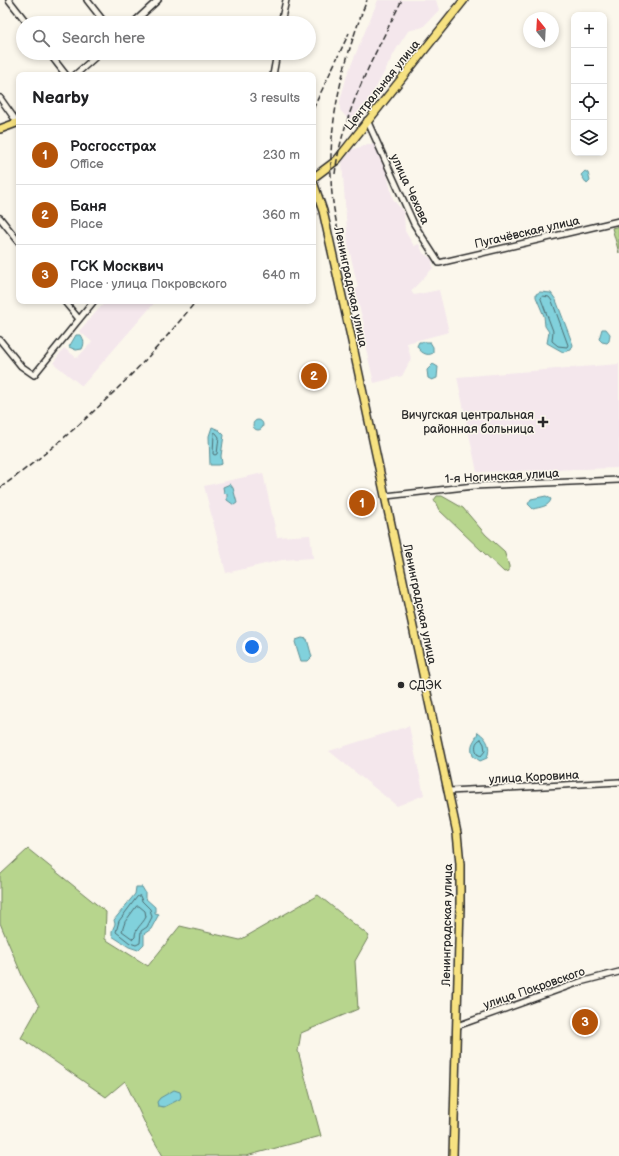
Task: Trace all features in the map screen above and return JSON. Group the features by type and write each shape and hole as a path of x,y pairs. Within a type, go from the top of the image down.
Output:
{"main road":[{"name":"Центральная улица","path":"316,176 337,160 367,120 464,0"},
{"path":"0,129 16,123"},
{"name":"Ленинградская улица","path":"316,191 323,211 386,496 457,833 460,864 453,1156"}],"street":[{"path":"9,0 22,16"},
{"path":"87,0 100,16"},
{"path":"141,16 158,0"},
{"path":"283,16 286,0"},
{"path":"54,60 64,72"},
{"path":"78,72 92,60"},
{"path":"274,72 276,60"},
{"path":"0,98 16,119"},
{"name":"улица Чехова","path":"367,120 414,224 439,263"},
{"path":"0,218 16,238"},
{"name":"Пугачёвская улица","path":"439,263 619,220"},
{"path":"66,304 79,319"},
{"path":"0,340 21,366 34,376 92,304"},
{"name":"1-я Ногинская улица","path":"386,496 474,486 619,480"},
{"name":"улица Коровина","path":"449,791 619,782"},
{"name":"улица Покровского","path":"457,1026 573,984 619,972"}],"shaded area":[{"path":"378,0 436,0 439,10 423,27 408,31 397,48 355,127 340,110 340,101 347,75"},
{"path":"374,143 384,162 393,199 404,213 405,231 414,246 419,244 423,253 432,259 433,268 411,291 414,295 439,290 449,332 407,343 411,359 402,376 374,383 361,328 365,327 354,289 358,288 348,244 342,162 351,150"},
{"path":"103,304 153,304 82,386 53,363 64,348 77,358 92,342 79,331"},
{"name":"Вичугская центральная районная больница","path":"619,364 619,468 477,472 457,377"},
{"path":"263,473 277,537 310,535 313,558 282,560 226,573 204,486"},
{"path":"409,726 424,795 397,806 329,751"}],"green space":[{"path":"619,226 619,253 612,228"},
{"path":"437,496 442,496 463,508 486,535 504,551 509,566 509,571 504,572 439,510 434,500"},
{"path":"28,849 106,912 105,939 148,966 180,926 240,940 318,895 369,936 355,961 358,1009 301,1033 298,1051 321,1136 246,1156 163,1156 149,1132 125,1081 106,1097 21,1038 39,1006 23,978 0,923 0,875"}],"water":[{"path":"585,171 588,173 590,181 587,184 581,175"},
{"path":"540,292 551,293 556,300 573,345 571,350 563,352 547,343 549,332 545,326 544,316 536,297 536,294"},
{"path":"602,329 606,329 610,334 609,341 607,343 602,342 599,339"},
{"path":"76,335 81,335 83,338 84,343 82,349 76,350 69,347"},
{"path":"419,342 430,342 433,347 433,353 426,354 422,352 417,346"},
{"path":"433,364 438,367 437,378 432,380 428,378 427,370"},
{"path":"256,420 260,420 262,421 262,429 256,430 253,427 253,423"},
{"path":"212,427 219,430 224,435 221,456 222,464 218,465 210,465 209,436"},
{"path":"230,484 233,488 237,503 234,505 227,500 227,494 224,493 223,487"},
{"path":"546,496 551,499 548,504 544,506 533,509 528,504 531,499"},
{"path":"302,638 307,639 312,657 308,661 301,661 295,642 296,640"},
{"path":"478,732 484,737 489,747 487,758 480,761 473,756 472,748"},
{"path":"136,887 142,887 145,892 145,898 155,907 155,913 159,914 151,929 144,934 144,944 138,950 129,947 112,936 112,931 115,924 114,920 135,894"},
{"path":"174,1090 180,1092 180,1099 164,1107 158,1106 157,1102 160,1098"}],"railway":[{"path":"344,257 332,196 331,153 333,130 345,64 367,0"},
{"path":"335,174 339,151 352,106 361,84 402,0"},
{"path":"316,103 349,33"},
{"path":"0,488 54,446 104,401 152,353 193,304"}],"place":[{"name":"Баня","path":"314,376"},
{"name":"Вичугская центральная районная больница","path":"543,422"},
{"name":"Росгосстрах","path":"362,503"},
{"name":"СДЭК","path":"401,685"},
{"name":"ГСК Москвич","path":"585,1022"}]}
